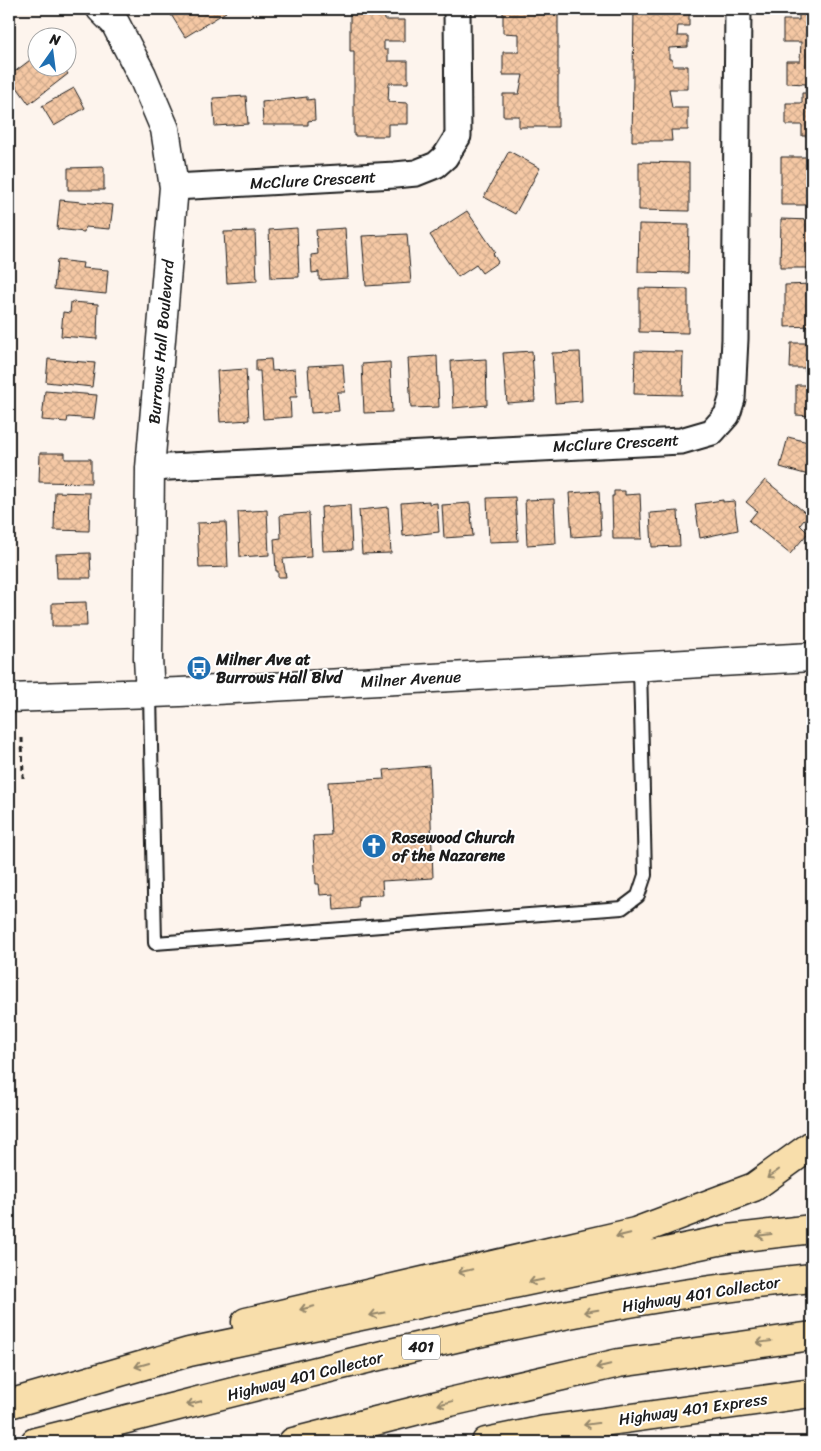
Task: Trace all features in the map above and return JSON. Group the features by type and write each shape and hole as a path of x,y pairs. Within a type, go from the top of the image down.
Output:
{"highway":[{"path":"189,1352 237,1324 635,1232 754,1187 812,1145"},
{"path":"9,1404 189,1352 728,1239 812,1229"},
{"name":"Highway 401 Collector","path":"35,1442 500,1328 735,1285 812,1278"},
{"path":"293,1442 450,1402 619,1363 812,1336"},
{"name":"Highway 401 Express","path":"486,1442 545,1430 812,1393"}],"main road":[{"name":"Burrows Hall Boulevard","path":"101,9 115,23 142,75 166,128 174,187 150,468 148,658 150,694"},
{"name":"Milner Avenue","path":"9,698 150,694 812,657"}],"street":[{"name":"McClure Crescent","path":"174,187 395,175 416,173 436,165 445,156 458,136 457,9"},
{"name":"McClure Crescent","path":"150,468 681,441 712,432 727,415 732,399 735,339 738,9"}],"lane":[{"path":"150,694 155,943 622,908 638,896 645,875 640,666"}],"path":[{"path":"22,738 23,778"}],"building":[{"path":"177,9 223,9 226,12 185,37 170,13"},
{"path":"350,9 384,9 385,20 405,20 405,41 384,41 384,50 388,50 388,61 408,61 408,83 389,83 388,102 408,103 408,124 388,124 388,136 354,136 354,51 350,51"},
{"path":"520,9 558,9 558,127 519,127 519,116 503,116 503,94 519,94 523,75 503,75 503,52 519,52 519,34 503,33 503,11 520,11"},
{"path":"634,9 689,9 689,26 678,26 677,36 688,36 688,47 669,48 669,59 672,59 673,66 688,66 688,89 669,89 672,108 688,108 688,130 671,130 672,141 632,141"},
{"path":"812,9 812,136 802,136 802,125 786,125 786,103 802,103 802,93 806,93 806,84 786,83 786,61 800,61 801,42 783,42 783,20 799,20 799,10"},
{"path":"28,62 28,78 63,78 29,104 9,76"},
{"path":"74,88 85,108 54,126 42,106"},
{"path":"246,96 248,124 215,126 213,98"},
{"path":"307,97 307,100 314,99 315,120 308,121 308,125 263,125 262,102"},
{"path":"509,151 540,168 515,214 484,197"},
{"path":"781,157 812,157 812,205 781,205"},
{"path":"639,162 689,163 689,211 639,210"},
{"path":"104,167 104,190 68,190 68,168"},
{"path":"60,200 113,205 110,229 85,227 84,232 57,229"},
{"path":"467,211 495,252 493,254 498,262 482,273 476,265 458,277 430,235"},
{"path":"781,219 812,220 812,268 780,268"},
{"path":"639,224 689,225 688,273 638,272"},
{"path":"297,228 299,277 271,278 269,230"},
{"path":"345,228 348,278 319,280 319,272 312,273 311,255 318,254 316,230"},
{"path":"255,231 257,281 227,283 224,232"},
{"path":"407,234 411,283 366,286 362,236"},
{"path":"57,260 83,263 82,268 108,270 106,294 54,289"},
{"path":"812,284 812,326 785,327 785,285"},
{"path":"639,288 688,289 688,333 639,332"},
{"path":"71,302 98,304 97,339 61,336 63,312 70,313"},
{"path":"791,343 812,343 812,371 805,371 805,368 790,368"},
{"path":"532,351 535,401 507,403 503,353"},
{"path":"635,351 683,352 682,395 634,394"},
{"path":"580,352 582,401 555,403 552,353"},
{"path":"437,356 439,407 411,408 408,358"},
{"path":"48,359 95,363 92,387 46,382"},
{"path":"271,359 272,371 295,369 297,397 290,397 291,417 263,419 260,371 256,371 256,360"},
{"path":"486,359 487,405 453,408 451,361"},
{"path":"390,362 392,412 364,413 362,364"},
{"path":"343,364 345,392 337,392 339,411 311,413 308,366"},
{"path":"246,369 249,420 220,422 217,371"},
{"path":"796,385 812,385 812,416 796,415"},
{"path":"45,391 97,395 94,419 68,417 67,422 42,420"},
{"path":"788,437 812,443 812,476 780,467"},
{"path":"40,453 65,453 65,459 91,459 91,483 39,482"},
{"path":"765,480 808,515 800,525 808,533 790,554 749,521 757,511 746,502"},
{"path":"599,491 601,535 572,537 569,493"},
{"path":"614,491 625,491 625,495 640,494 642,539 613,539 612,496 614,496"},
{"path":"55,492 90,493 89,531 54,530"},
{"path":"515,497 518,541 489,542 487,498"},
{"path":"554,499 556,543 527,545 525,500"},
{"path":"723,500 723,502 734,501 738,530 700,538 695,504"},
{"path":"429,501 429,504 437,503 439,532 403,536 401,503"},
{"path":"470,503 473,536 444,538 442,505"},
{"path":"350,505 352,550 323,551 321,507"},
{"path":"388,507 391,553 362,554 359,510"},
{"path":"267,510 269,555 240,557 238,512"},
{"path":"678,511 680,546 652,547 650,513"},
{"path":"309,513 311,557 283,559 286,577 278,577 274,539 281,538 280,515"},
{"path":"226,522 228,567 199,568 197,523"},
{"path":"90,553 91,578 57,578 56,554"},
{"path":"86,602 87,626 52,626 52,603"},
{"name":"Rosewood Church of the Nazarene","path":"429,766 433,878 382,881 383,895 359,896 358,908 334,910 333,894 320,895 319,884 316,884 313,836 331,835 328,782 385,779 384,770"}],"place":[{"name":"Milner Ave at Burrows Hall Blvd","path":"199,668"},
{"name":"Rosewood Church of the Nazarene","path":"374,846"}]}
